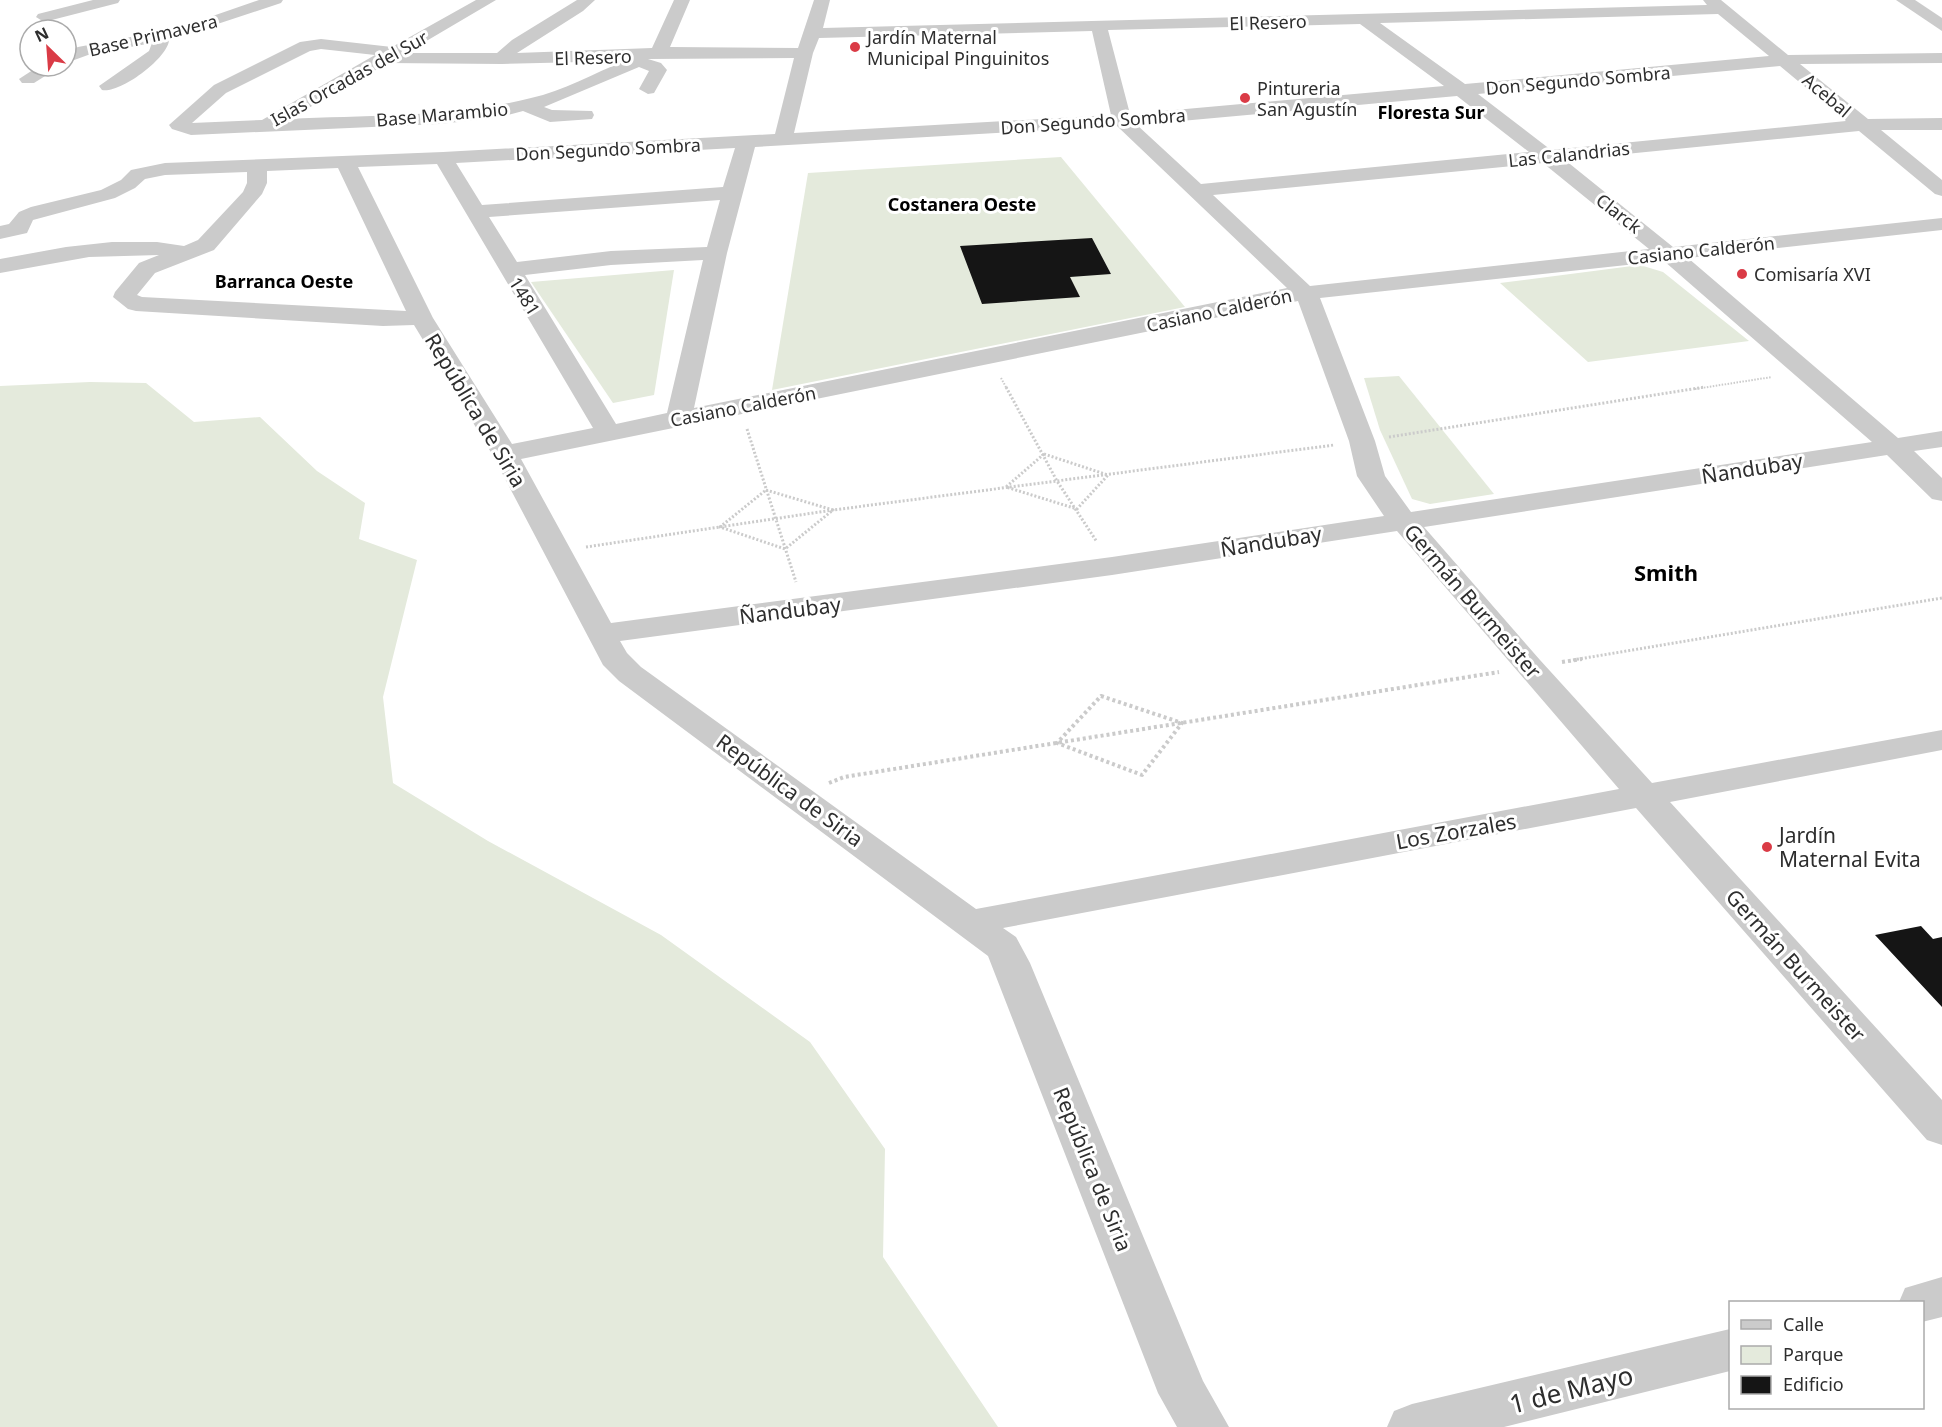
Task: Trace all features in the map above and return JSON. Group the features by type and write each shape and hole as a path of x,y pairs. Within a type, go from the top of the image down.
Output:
{"street":[{"path":"44,17 112,0"},
{"name":"Base Primavera","path":"78,53 161,37 275,0"},
{"name":"Islas Orcadas del Sur","path":"246,155 266,124 488,0"},
{"path":"502,59 511,48 568,15 587,0"},
{"path":"648,89 658,70 646,56 682,0"},
{"path":"783,140 804,53 813,33 822,0"},
{"path":"1264,0 1275,21"},
{"path":"1904,0 1942,26"},
{"name":"El Resero","path":"813,33 1364,19 1716,4"},
{"name":"Acebal","path":"1716,4 1942,190"},
{"path":"1044,9 1045,28"},
{"name":"Clarck","path":"1364,19 1464,90 1670,253 1894,446 1942,493"},
{"path":"1099,27 1122,120"},
{"path":"108,86 154,55 160,48 161,37"},
{"name":"Base Marambio","path":"388,55 321,44 306,46 220,88 179,125 191,129 458,117 526,106 646,56"},
{"name":"El Resero","path":"388,55 502,59 804,53"},
{"name":"Don Segundo Sombra","path":"0,233 19,228 26,216 38,211 108,194 124,187 138,174 147,170 246,155 345,162 783,140 1122,120 1785,60 1942,58"},
{"path":"526,106 550,116 585,115"},
{"name":"Germán Burmeister","path":"1122,120 1305,293 1362,441 1371,476 1403,520 1529,667 1942,1128"},
{"name":"Las Calandrias","path":"1196,191 1861,125 1942,124"},
{"path":"679,418 716,253 746,142"},
{"path":"246,155 257,183 252,194 206,245 147,268 124,297 136,304 383,319 421,318"},
{"name":"1481","path":"444,158 509,270 609,433"},
{"name":"República de Siria","path":"345,162 421,318 505,454 614,658 630,674 797,794 1002,947 1011,963 1183,1394 1204,1427"},
{"path":"475,212 731,194"},
{"name":"Casiano Calderón","path":"505,454 1305,293 1942,224"},
{"path":"0,266 108,250 158,248 187,253"},
{"path":"509,270 629,256 716,253"},
{"name":"Ñandubay","path":"600,634 805,609 1112,566 1403,520 1942,440"},
{"name":"Los Zorzales","path":"970,923 1016,912 1942,740"},
{"path":"1924,1302 1942,1298"},
{"name":"1 de Mayo","path":"1412,1427 1729,1350"}],"path":[{"path":"556,551 833,510 1362,441 1807,371"},
{"path":"999,373 1057,481 1112,566"},
{"path":"746,426 805,609"},
{"path":"1044,454 1108,475"},
{"path":"1006,487 1044,454"},
{"path":"1077,509 1108,475"},
{"path":"1006,487 1077,509"},
{"path":"766,490 833,510"},
{"path":"720,527 766,490"},
{"path":"785,549 833,510"},
{"path":"720,527 785,549"},
{"path":"797,794 844,777 1942,598"},
{"path":"1058,743 1101,696 1182,723"},
{"path":"1058,743 1142,775 1182,723"}],"green space":[{"path":"1061,157 1185,307 772,390 808,173"},
{"path":"1640,265 1663,272 1749,341 1588,362 1500,283"},
{"path":"674,270 654,395 613,403 531,282"},
{"path":"1399,376 1494,494 1430,504 1412,499 1380,430 1364,378"},
{"path":"90,382 146,383 194,422 260,417 317,471 365,503 359,539 417,560 383,697 393,783 488,841 661,935 810,1042 885,1149 883,1257 998,1427 0,1427 0,386"}],"building":[{"path":"1092,238 1111,274 1070,277 1080,297 982,304 960,246"},
{"path":"1921,926 1933,939 1942,937 1942,1007 1875,935"}],"place":[{"name":"Jardín Maternal Municipal Pinguinitos","path":"855,47"},
{"name":"Pintureria San Agustín","path":"1245,98"},
{"name":"Comisaría XVI","path":"1742,274"},
{"name":"Jardín Maternal Evita","path":"1767,847"}],"district":[{"name":"Floresta Sur","path":"1431,112"},
{"name":"Costanera Oeste","path":"962,204"},
{"name":"Barranca Oeste","path":"284,281"},
{"name":"Smith","path":"1666,572"}]}
